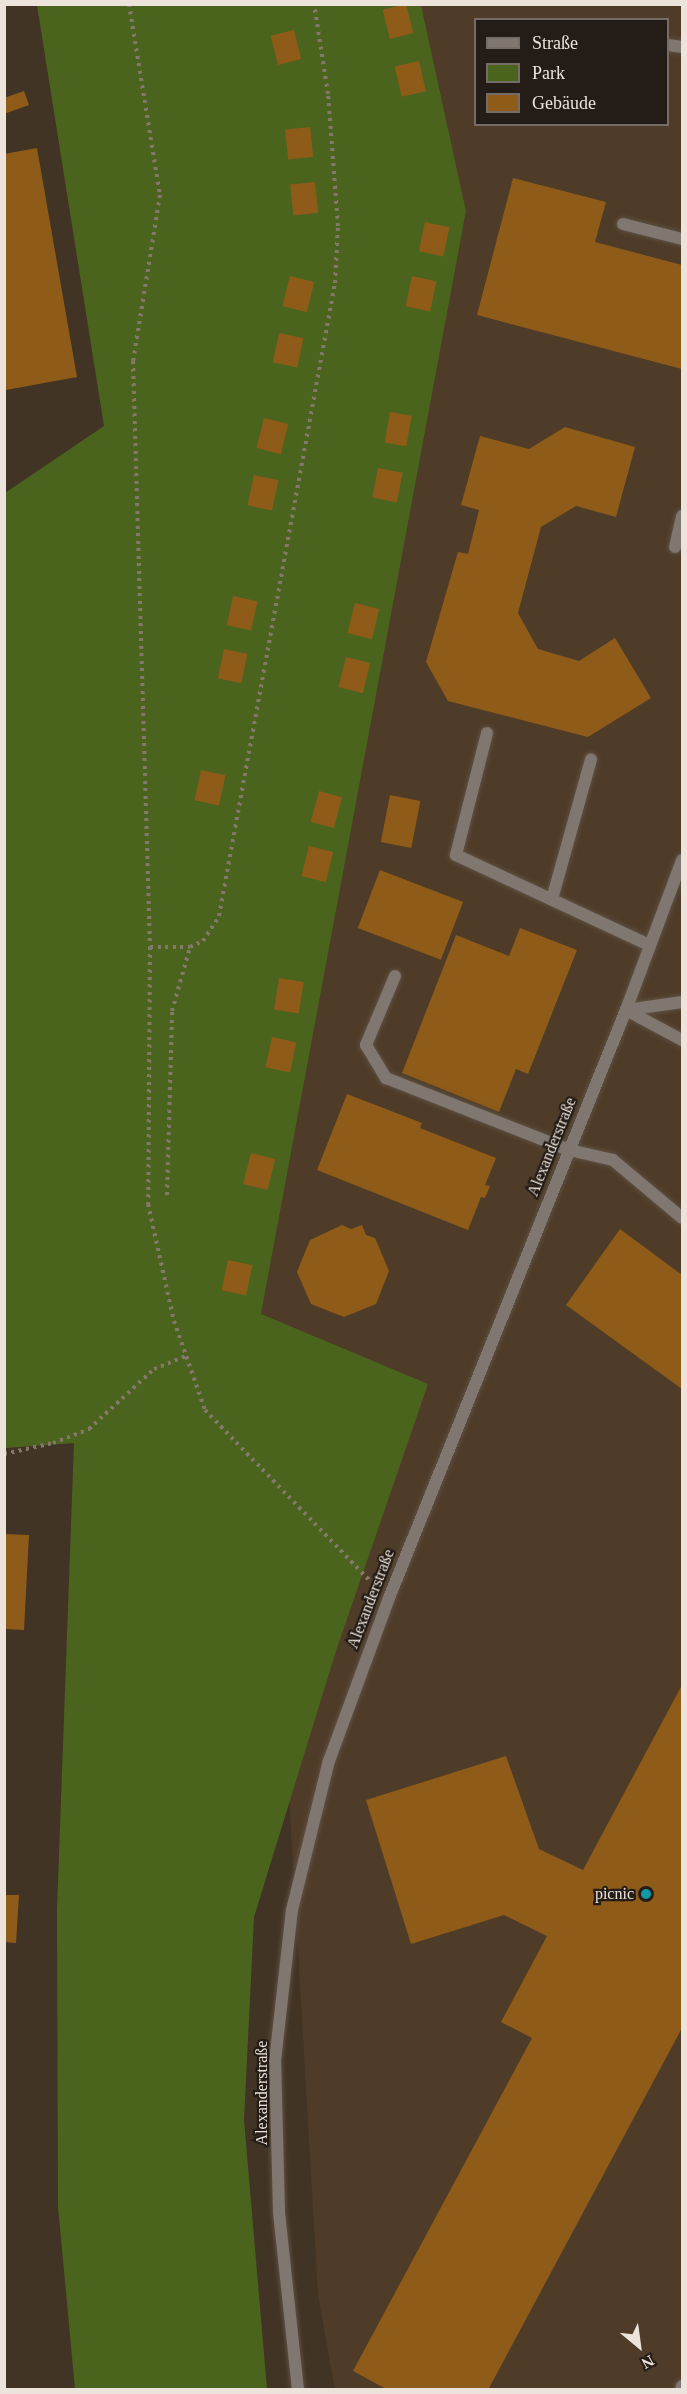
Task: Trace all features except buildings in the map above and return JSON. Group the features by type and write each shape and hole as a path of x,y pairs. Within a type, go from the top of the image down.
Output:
{"street":[{"path":"623,224 682,238"},
{"path":"675,548 682,516"},
{"path":"487,733 456,855 649,945"},
{"path":"552,898 591,759"},
{"name":"Alexanderstraße","path":"298,2390 279,2211 275,2061 292,1910 329,1761 388,1598 626,1010 682,860"},
{"path":"395,976 366,1045 386,1078 569,1150 613,1160 682,1218"},
{"path":"626,1010 682,1002"},
{"path":"626,1010 682,1040"}],"path":[{"path":"129,4 160,195 134,361 150,947 148,1204 163,1282 205,1410 214,1423 388,1598"},
{"path":"150,947 190,947 202,941 219,916 335,283 338,226 328,94 314,4"},
{"path":"167,1195 172,1011 190,947"},
{"path":"4,1454 53,1443 89,1429 154,1369 186,1356"}],"shaded area":[{"path":"421,5 682,5 682,2389 335,2390 318,2294 261,1314 466,211"}],"green space":[{"path":"37,5 421,5 466,211 261,1314 428,1384 336,1651 254,1917 244,2120 267,2389 75,2389 58,2206 57,1910 74,1443 5,1448 5,493 104,426"}],"place":[{"name":"picnic","path":"646,1894"}]}
